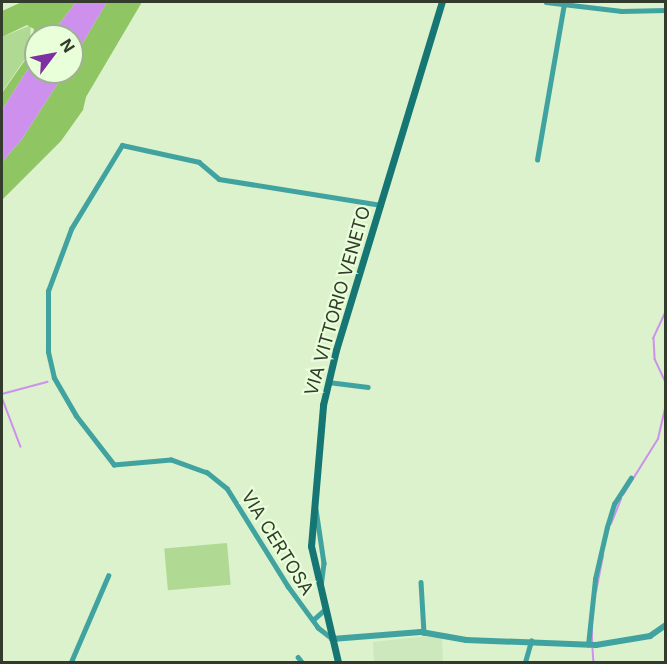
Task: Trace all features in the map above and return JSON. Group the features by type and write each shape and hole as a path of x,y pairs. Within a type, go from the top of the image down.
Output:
{"main road":[{"name":"VIA VITTORIO VENETO","path":"338,663 318,588 311,546 313,498 328,382 442,2"}],"street":[{"path":"546,2 621,11 666,10"},
{"path":"537,160 564,4"},
{"name":"VIA CERTOSA","path":"332,639 314,622 288,587 226,489 207,473 171,460 114,465 76,416 54,378 46,311 52,273 70,229 109,160 122,145 199,162 219,179 381,205"},
{"path":"328,382 368,387"},
{"path":"588,645 595,579 607,527 614,504 631,478"},
{"path":"313,498 324,563 323,581 318,588"},
{"path":"71,663 108,576"},
{"path":"421,582 424,633"},
{"path":"314,622 324,610"},
{"name":"VIA CERTOSA","path":"314,622 327,622"},
{"path":"332,639 424,633 466,640 588,645 650,636 665,627"},
{"path":"525,663 531,641"},
{"path":"298,657 302,663"}],"shaded area":[{"path":"76,2 107,2 84,41 84,24 59,24"},
{"path":"24,28 24,60 2,92 2,37"},
{"path":"24,75 24,84 57,84 22,139 2,162 2,110"},
{"path":"227,543 231,585 168,590 164,548"},
{"path":"438,635 442,637 443,662 374,662 373,642"}],"green space":[{"path":"22,2 76,2 59,24 24,24 24,26 2,37 2,11"},
{"path":"107,2 142,2 86,97 83,110 61,141 2,200 2,162 22,139 57,84 84,84 84,41"},
{"path":"24,62 24,75 2,110 2,93"}],"waterway":[{"path":"666,312 654,338 655,359 666,383"},
{"path":"2,394 47,382"},
{"path":"2,397 21,447"},
{"path":"623,495 658,439 666,404"},
{"path":"611,524 621,499"},
{"path":"596,592 603,556"},
{"path":"592,624 592,642"},
{"path":"593,649 594,662"}]}
